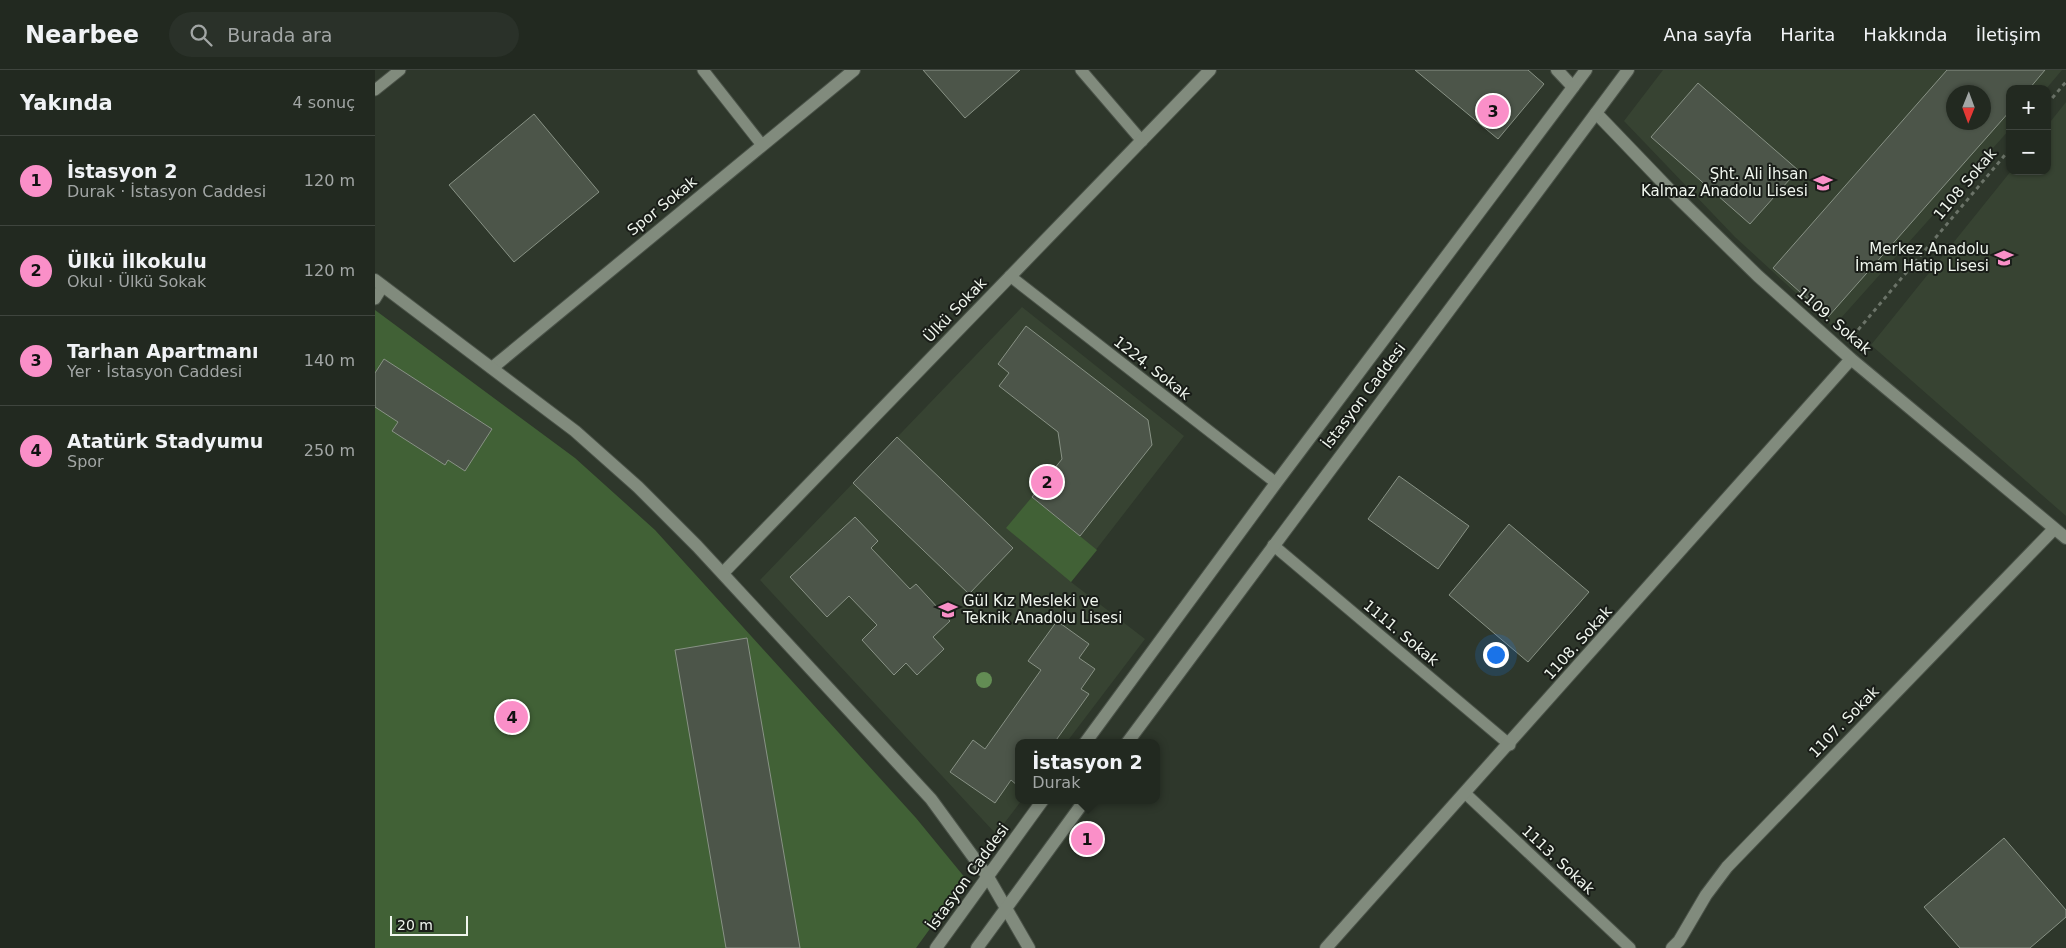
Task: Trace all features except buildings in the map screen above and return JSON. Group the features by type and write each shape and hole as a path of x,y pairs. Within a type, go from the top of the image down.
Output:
{"street":[{"name":"Spor Sokak","path":"492,368 854,70"},
{"name":"Ülkü Sokak","path":"723,574 1210,70"},
{"path":"1557,70 1573,87"},
{"name":"İstasyon Caddesi","path":"1088,739 1276,483 1586,70"},
{"name":"İstasyon Caddesi","path":"1130,739 1628,70"},
{"name":"1109. Sokak","path":"1596,113 1715,236 1841,350 2066,538"},
{"path":"379,283 575,431 638,486 723,574 931,799 988,877 1029,948"},
{"name":"1108. Sokak","path":"1326,948 1510,745 1851,359"},
{"name":"1107. Sokak","path":"1679,946 1706,895 1727,867 2054,529"},
{"name":"İstasyon Caddesi","path":"936,948 1040,804"},
{"path":"977,948 1082,804"}],"lane":[{"path":"375,90 399,70"},
{"path":"703,70 762,146"},
{"path":"1081,70 1142,141"},
{"name":"1224. Sokak","path":"1011,276 1276,483"},
{"path":"375,299 379,283"},
{"name":"1111. Sokak","path":"1273,545 1510,745"},
{"name":"1113. Sokak","path":"1466,794 1630,948"}],"path":[{"path":"2051,99 2066,82"},
{"name":"1108 Sokak","path":"1841,350 2006,154"}],"shaded area":[{"name":"Şht. Ali İhsan Kalmaz Anadolu Lisesi","path":"1663,70 2062,70 2049,85 2006,85 2006,133 1833,327 1735,237 1624,121"},
{"name":"Merkez Anadolu İmam Hatip Lisesi","path":"2066,102 2066,516 1871,345 2008,175 2051,175 2051,121"},
{"name":"Gül Kız Mesleki ve Teknik Anadolu Lisesi","path":"1022,307 1184,436 1071,582 1145,639 1069,739 1015,739 1015,804 1019,804 996,834 760,580"}],"green space":[{"path":"375,310 575,458 655,530 916,818 966,879 916,948 375,948"},
{"path":"1032,497 1097,550 1071,582 1006,528"}],"place":[{"name":"Tarhan Apartmanı","path":"1493,111"},
{"name":"Şht. Ali İhsan Kalmaz Anadolu Lisesi","path":"1823,183"},
{"name":"Merkez Anadolu İmam Hatip Lisesi","path":"2004,258"},
{"name":"Ülkü İlkokulu","path":"1047,482"},
{"name":"Gül Kız Mesleki ve Teknik Anadolu Lisesi","path":"948,610"},
{"name":"Atatürk Stadyumu","path":"512,717"},
{"name":"İstasyon 2","path":"1087,839"}]}
